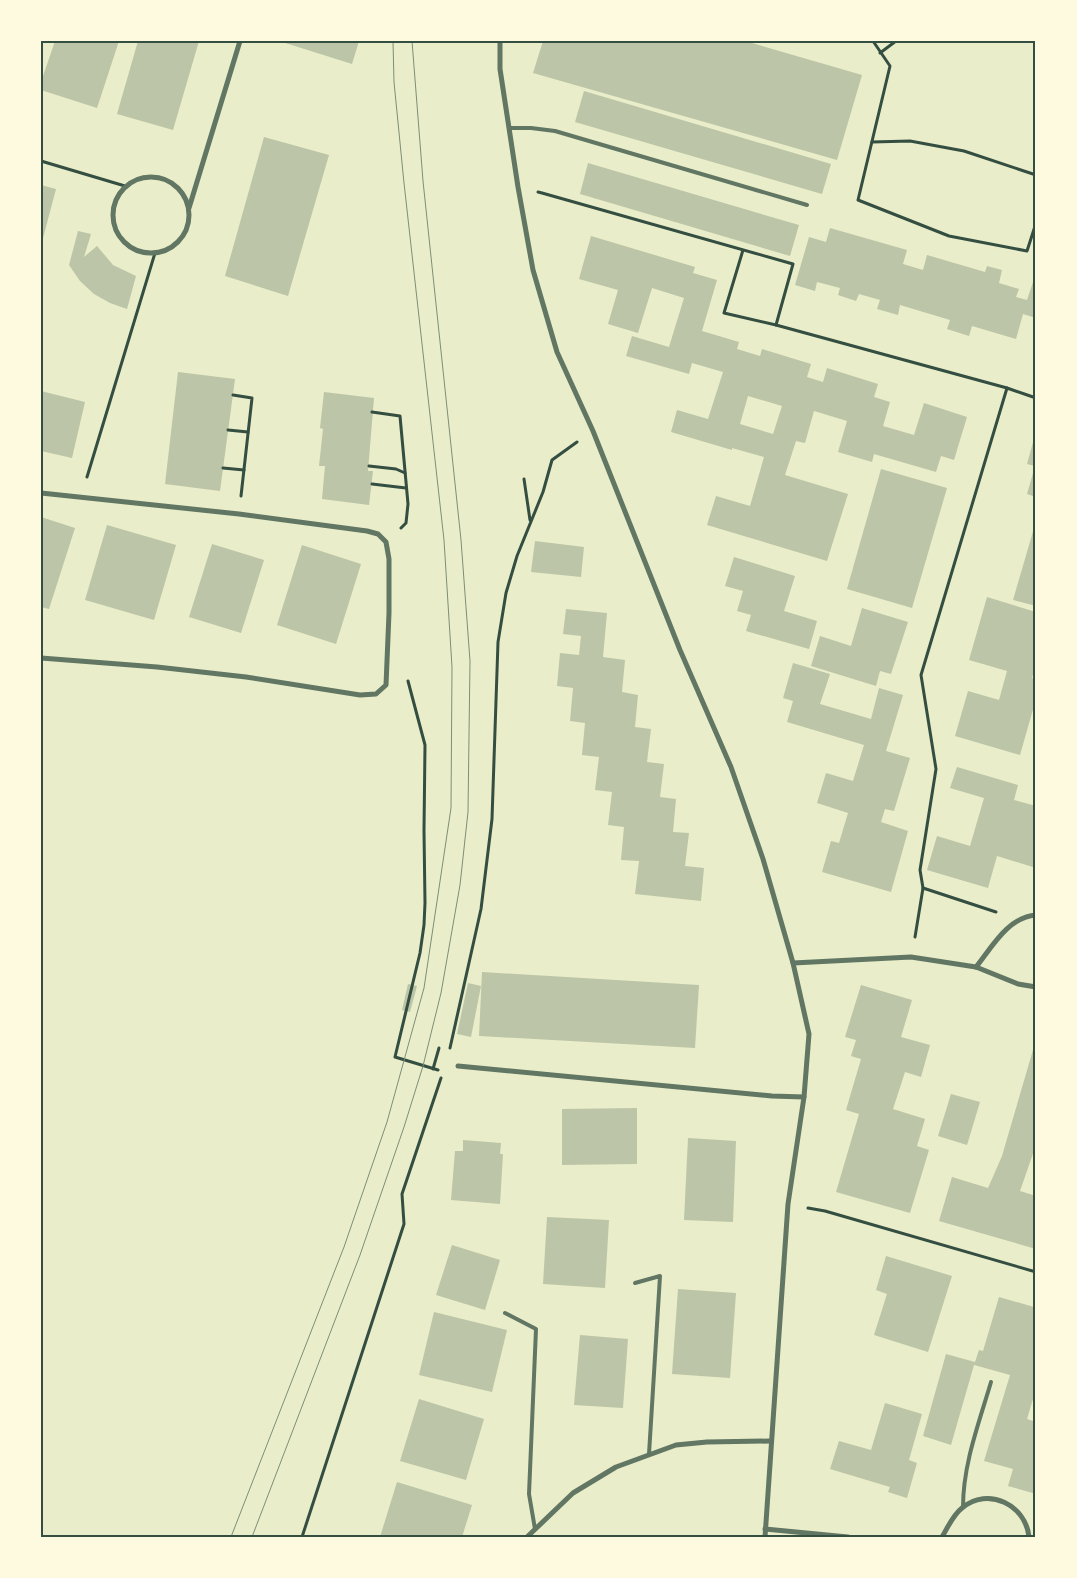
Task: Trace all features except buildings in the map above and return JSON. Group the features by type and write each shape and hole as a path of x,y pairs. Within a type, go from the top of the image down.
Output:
{"street":[{"path":"189,209 185,197 169,181 158,177 147,177 135,180 118,195 113,206 113,218 116,230 122,240 131,248 142,252 154,253 166,250 177,243 185,233 189,209 240,41"},
{"path":"500,41 500,69 518,187 533,270 556,352 593,432 680,650 731,768 763,859 793,962 809,1034 804,1097 788,1204 770,1441 765,1537"},
{"path":"41,493 239,514 378,534 386,542 389,559 390,613 386,685 376,694 360,695 246,677 157,667 41,658"},
{"path":"976,967 999,937 1018,918 1036,915"},
{"path":"793,962 911,957 976,967 1018,984 1036,987"},
{"path":"458,1066 772,1096 804,1097"},
{"path":"527,1537 573,1492 616,1467 676,1445 707,1442 770,1441"},
{"path":"942,1537 963,1507 975,1501 988,1498 1002,1500 1014,1507 1023,1517 1029,1537"},
{"path":"765,1529 848,1537"}],"lane":[{"path":"509,128 555,131 807,205"},
{"path":"635,1283 660,1276 649,1454"},
{"path":"505,1313 536,1328 529,1494 534,1529"},
{"path":"963,1507 966,1467 991,1382"}],"path":[{"path":"873,41 890,66 858,200 949,236 1027,251 1036,223"},
{"path":"880,52 896,41"},
{"path":"872,142 910,141 964,151 1036,175"},
{"path":"41,161 126,186"},
{"path":"518,187 793,264 776,325"},
{"path":"743,250 724,312 1006,388 1036,398"},
{"path":"88,473 154,253"},
{"path":"911,957 923,888 920,870 936,769 921,675 1006,388"},
{"path":"233,395 252,398 239,514"},
{"path":"372,412 400,416 408,504 406,522 396,535 386,542"},
{"path":"228,430 248,432"},
{"path":"448,1056 482,900 492,819 498,642 506,594 517,556 542,492 552,460 578,441"},
{"path":"369,466 396,469 405,473"},
{"path":"223,468 244,470"},
{"path":"524,479 530,520"},
{"path":"372,484 406,488"},
{"path":"302,1537 404,1224 402,1194 443,1071 395,1057 420,953 425,903 425,745 407,679"},
{"path":"923,888 1018,918"},
{"path":"433,1069 439,1048"},
{"path":"788,1204 825,1211 1036,1272"}],"tram line":[{"path":"231,1537 344,1247 387,1122 424,988 451,808 452,667 444,540 404,183 394,82 393,41"},
{"path":"252,1537 360,1255 423,1066 441,993 460,885 468,812 470,661 461,540 423,181 412,41"}]}
